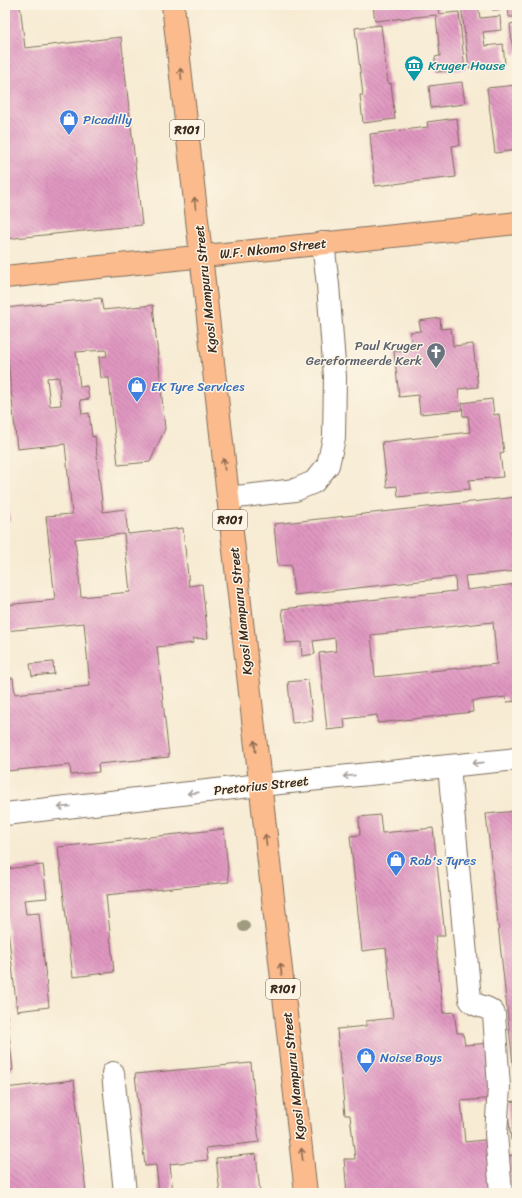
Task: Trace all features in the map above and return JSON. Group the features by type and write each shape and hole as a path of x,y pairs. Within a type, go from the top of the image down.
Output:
{"main road":[{"name":"Kgosi Mampuru Street","path":"173,5 306,1193"},
{"name":"W.F. Nkomo Street","path":"5,276 517,223"}],"street":[{"path":"228,498 295,490 314,482 328,465 334,438 335,377 328,285 323,243"},
{"name":"Pretorius Street","path":"5,814 260,785 517,759"},
{"path":"449,766 470,998 472,1002 491,1010 494,1014 499,1087 496,1134 501,1193"},
{"path":"113,1073 125,1193"}],"building":[{"name":"Picadilly","path":"5,5 20,5 25,48 121,37 142,225 5,239"},
{"path":"373,5 438,5 439,14 459,12 465,70 436,72 435,57 440,56 436,15 375,21"},
{"path":"461,5 478,5 480,18 500,16 501,30 483,32 485,46 503,44 505,64 469,68"},
{"path":"493,5 503,5 504,9 493,10"},
{"path":"508,5 517,5 517,54 513,54 510,24 515,23 514,17 509,17"},
{"path":"381,25 388,84 391,83 395,119 363,123 360,95 363,95 355,28"},
{"path":"462,82 465,104 431,108 429,86"},
{"path":"517,85 517,150 495,153 487,88"},
{"path":"457,118 460,145 452,146 456,177 375,186 370,134 428,127 427,122"},
{"path":"101,298 103,310 153,305 165,429 150,462 118,465 109,378 101,378 99,357 107,356 106,350 76,352 80,387 87,386 89,399 80,400 82,414 89,413 92,437 95,436 103,512 125,509 128,534 183,528 189,586 202,584 208,638 193,639 193,643 157,647 169,757 98,764 99,772 71,775 70,765 7,771 7,764 5,764 5,678 13,678 15,694 90,686 84,623 5,631 5,605 55,600 46,516 72,514 65,444 17,449 5,330 5,308","holes":["59,377 61,405 50,406 47,378","124,534 130,592 81,597 75,539"]},
{"name":"Paul Kruger Gereformeerde Kerk","path":"440,318 441,329 451,328 453,346 473,344 478,387 458,389 461,410 420,414 418,395 399,397 394,351 412,349 410,332 421,331 419,321"},
{"path":"492,399 494,415 499,414 504,453 500,454 503,477 469,480 470,489 398,497 397,486 387,487 382,442 470,432 468,416 463,416 462,403"},
{"path":"517,497 517,571 465,576 467,590 517,584 517,701 507,702 506,697 472,701 473,712 378,723 377,715 344,719 345,728 327,730 319,653 336,651 335,638 313,641 315,654 302,656 301,642 286,643 282,609 456,591 455,577 294,595 291,565 278,566 274,524","holes":["493,622 497,664 375,677 371,635"]},
{"path":"5,509 9,509 10,521 5,522"},
{"path":"53,662 54,674 32,676 30,664"},
{"path":"308,680 313,721 292,723 288,682"},
{"path":"517,811 517,1092 516,1092 486,814"},
{"path":"380,815 382,833 433,828 445,936 435,936 443,1013 454,1012 457,1033 463,1033 465,1045 490,1043 495,1098 461,1101 465,1142 493,1139 499,1193 347,1193 344,1159 355,1159 350,1115 345,1115 337,1029 366,1026 366,1021 393,1018 386,948 362,951 350,836 360,835 359,817"},
{"path":"224,829 229,882 106,895 114,972 73,977 58,847"},
{"path":"43,865 47,898 24,900 26,914 39,913 49,1007 17,1011 5,902 5,869"},
{"path":"5,1007 13,1070 5,1071"},
{"path":"251,1063 259,1142 206,1148 208,1160 170,1164 173,1193 159,1193 156,1165 145,1166 135,1074"},
{"path":"74,1080 86,1193 5,1193 5,1088"},
{"path":"517,1101 517,1139 511,1140 507,1102"},
{"path":"256,1154 260,1193 220,1193 216,1158"},
{"path":"517,1155 517,1193 509,1193 505,1156"}],"place":[{"name":"Kruger House","path":"414,82"},
{"name":"Picadilly","path":"69,136"},
{"name":"Paul Kruger Gereformeerde Kerk","path":"436,369"},
{"name":"EK Tyre Services","path":"137,403"},
{"name":"Rob's Tyres","path":"396,877"},
{"name":"Noise Boys","path":"366,1074"}]}
